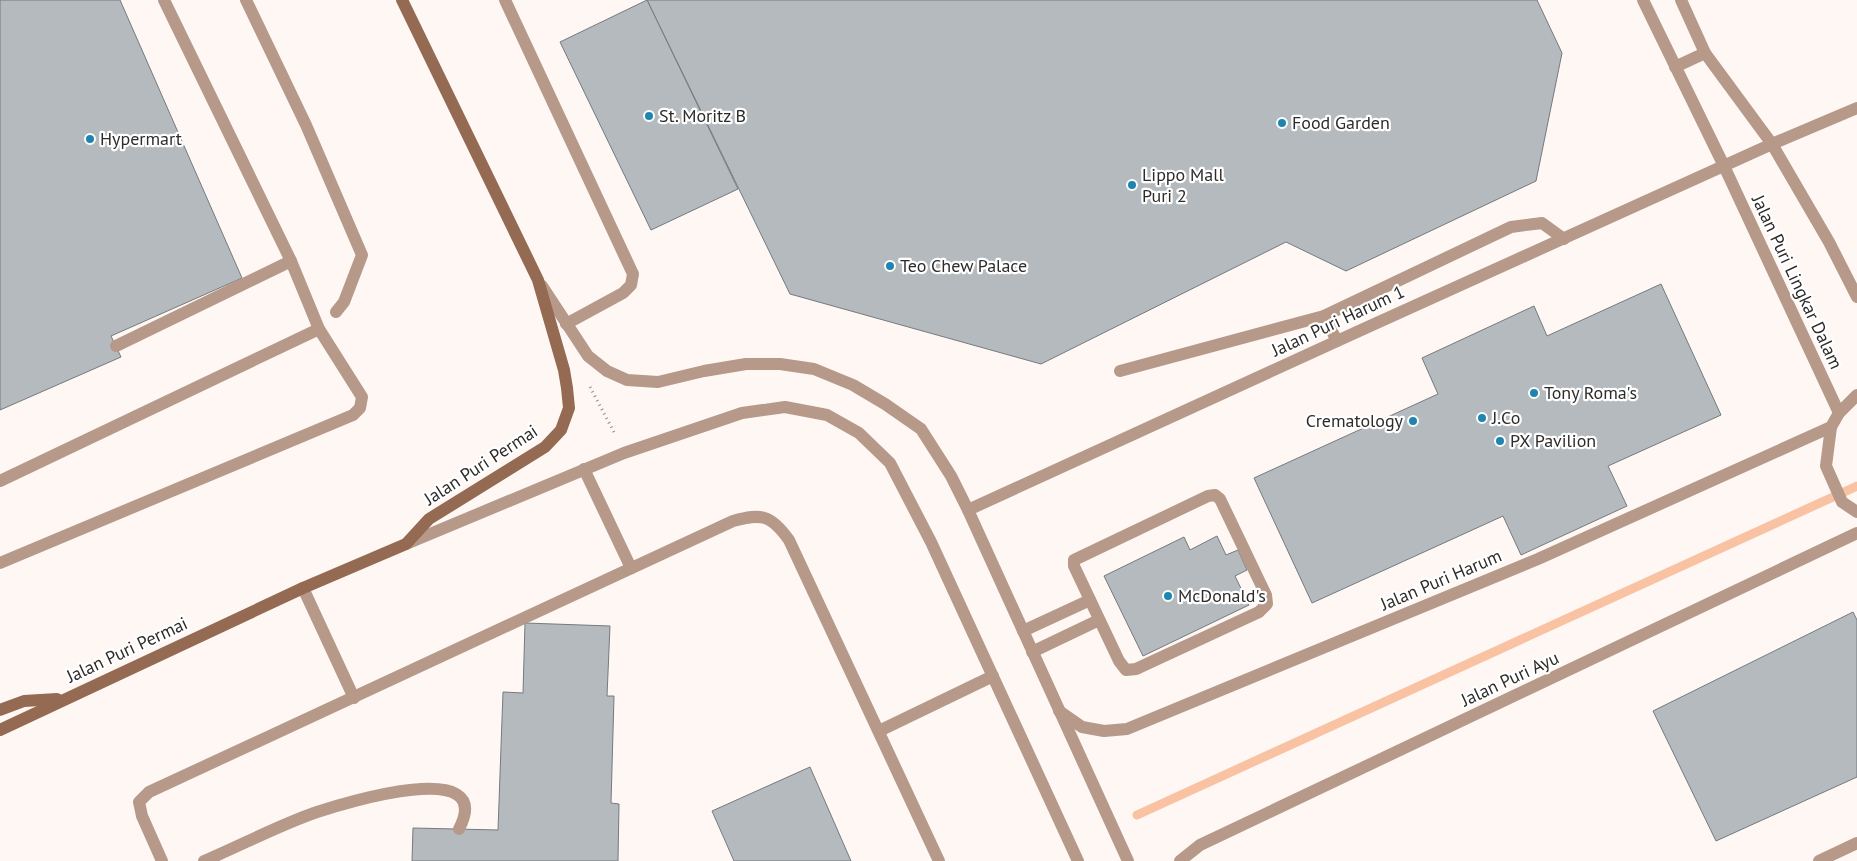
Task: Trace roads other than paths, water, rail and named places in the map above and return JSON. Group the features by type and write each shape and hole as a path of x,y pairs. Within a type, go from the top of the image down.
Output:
{"main road":[{"name":"Jalan Puri Permai","path":"0,730 64,698 303,588 406,544 429,519 544,447 561,430 569,408 564,370 538,280 402,0"},
{"path":"0,710 24,700 64,698"}],"street":[{"path":"0,563 353,415 360,408 362,397 319,328 290,261 164,0"},
{"path":"246,0 306,125 362,255 344,302 336,312"},
{"path":"505,0 633,274 631,285 623,293 566,324"},
{"name":"Jalan Puri Lingkar Dalam","path":"1643,0 1724,166 1839,413"},
{"path":"1681,0 1706,54 1772,144 1830,242 1857,296"},
{"path":"1675,67 1706,54"},
{"name":"Jalan Puri Harum 1","path":"968,510 1772,144 1857,108"},
{"path":"1120,371 1324,316 1511,227 1542,223 1564,239"},
{"path":"116,346 290,261"},
{"path":"538,280 588,356 607,371 627,380 658,382 704,371 746,364 780,364 814,369 853,385 921,429 952,476 1128,861"},
{"path":"1324,316 1337,341"},
{"path":"0,481 319,328"},
{"path":"1857,395 1839,413 1831,427 1826,466 1842,502 1857,512"},
{"path":"406,544 624,453 742,412 785,407 827,416 859,432 890,463 931,542 1078,861"},
{"name":"Jalan Puri Harum","path":"1060,711 1082,727 1104,731 1127,730 1538,559 1831,427"},
{"path":"584,469 631,568"},
{"path":"1215,495 1220,499 1266,595 1267,604 1259,612 1136,669 1126,670 1119,661 1099,620 1074,566 1074,560 1208,496 1215,495"},
{"path":"162,861 142,816 139,802 149,792 733,521 750,516 766,517 778,524 789,540 939,861"},
{"name":"Jalan Puri Ayu","path":"1180,861 1209,841 1857,533"},
{"path":"303,588 354,698"},
{"path":"1023,631 1090,600"},
{"path":"1032,652 1099,620"},
{"path":"879,731 993,676"},
{"path":"204,861 317,812 372,798 424,788 444,789 460,795 466,805 465,818 459,829"},
{"path":"1819,861 1857,843"}],"waterway":[{"path":"1137,815 1857,486"}],"place":[{"name":"St. Moritz B","path":"649,116"},
{"name":"Food Garden","path":"1282,123"},
{"name":"Hypermart","path":"90,139"},
{"name":"Lippo Mall Puri 2","path":"1132,185"},
{"name":"Teo Chew Palace","path":"890,266"},
{"name":"Tony Roma's","path":"1534,393"},
{"name":"J.Co","path":"1482,418"},
{"name":"Crematology","path":"1413,421"},
{"name":"PX Pavilion","path":"1500,441"},
{"name":"McDonald's","path":"1168,596"}]}
